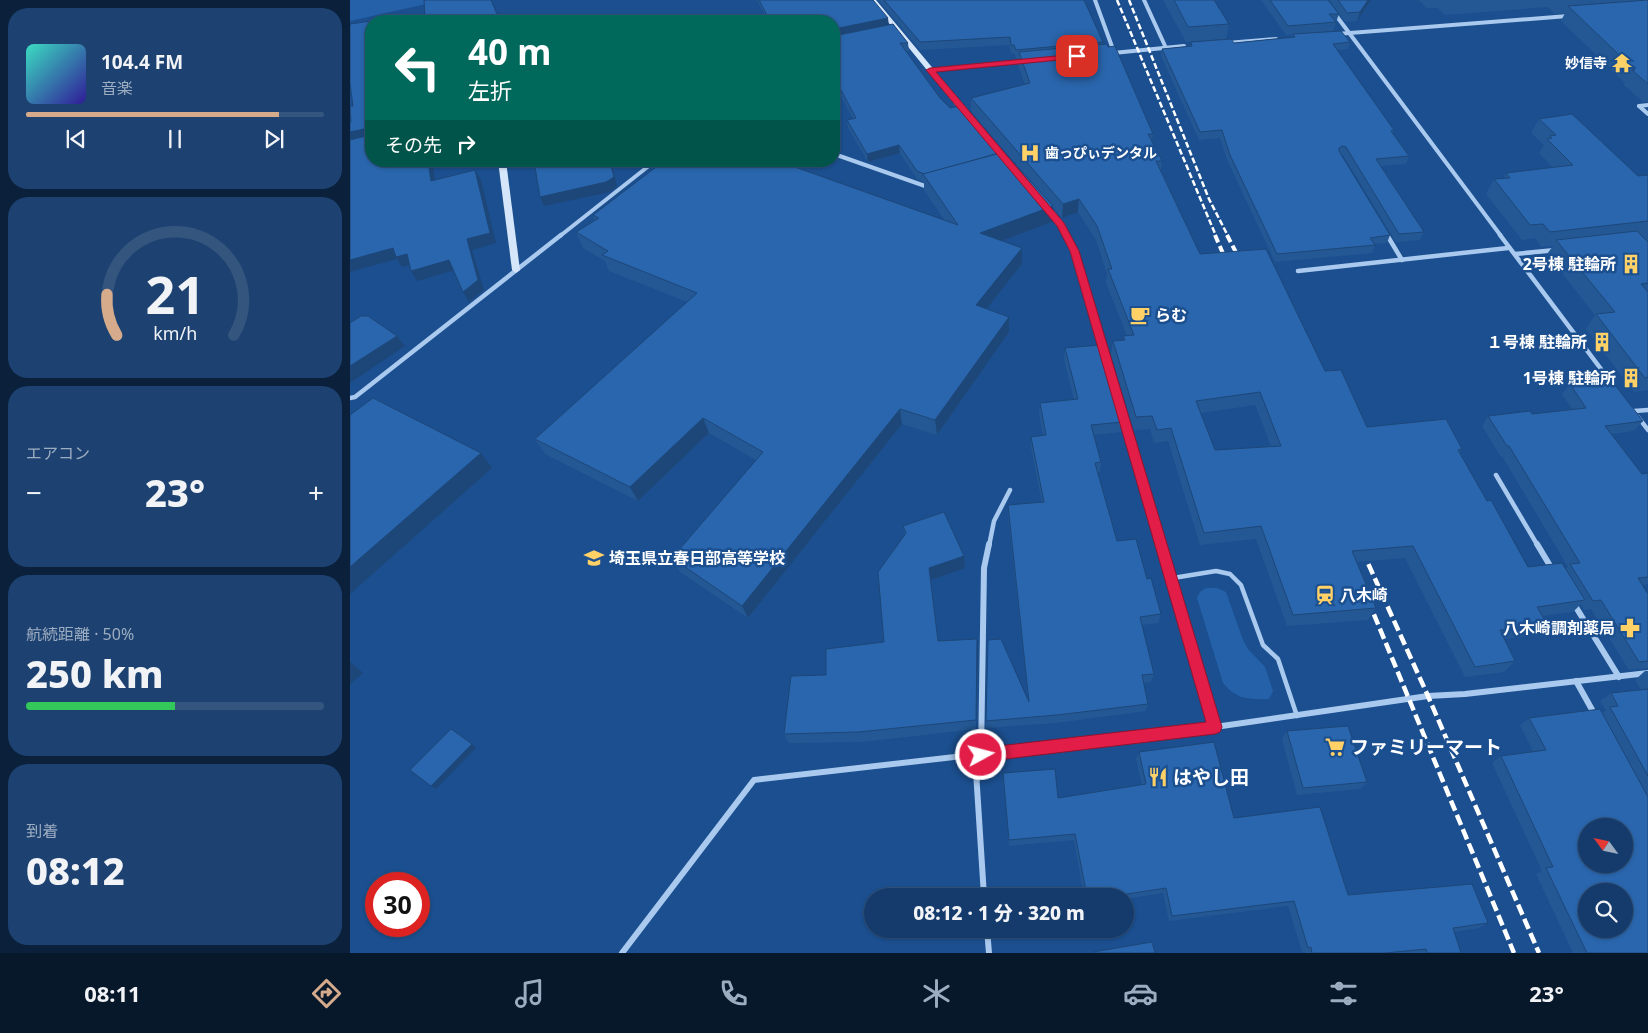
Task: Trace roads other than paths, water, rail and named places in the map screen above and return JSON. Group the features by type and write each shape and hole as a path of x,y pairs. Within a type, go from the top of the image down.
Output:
{"street":[{"path":"873,0 1006,166"},
{"path":"1095,0 1114,52"},
{"path":"1144,0 1166,48"},
{"path":"1334,13 1508,248 1516,254 1617,390"},
{"path":"1330,35 1568,16"},
{"path":"886,30 895,28"},
{"path":"1224,43 1282,39"},
{"path":"1104,53 1185,46"},
{"path":"930,70 1027,61"},
{"path":"1648,104 1639,106 1648,114"},
{"path":"840,156 925,186 937,184"},
{"path":"503,167 516,270"},
{"path":"350,398 355,397 648,167"},
{"path":"1037,197 1061,225 1074,251 1215,727"},
{"path":"1383,229 1402,260"},
{"path":"1298,272 1508,248"},
{"path":"1516,254 1563,249"},
{"path":"1628,404 1648,430"},
{"path":"1634,411 1648,410"},
{"path":"1496,475 1557,576"},
{"path":"984,888 978,756 984,568 994,521 1010,490"},
{"path":"1572,601 1619,677"},
{"path":"622,953 754,780 978,756 1215,727 1428,696 1648,673"},
{"path":"1576,681 1599,723"},
{"path":"987,938 988,953"}],"lane":[{"path":"1171,578 1216,571 1230,574 1241,586 1263,645 1278,659 1297,716"}],"railway":[{"path":"1117,0 1216,236"},
{"path":"1129,0 1209,199 1228,236"},
{"path":"1215,235 1228,265"},
{"path":"1227,235 1242,264"},
{"path":"1362,550 1428,696 1539,953"},
{"path":"1368,600 1514,953"}],"place":[{"name":"妙信寺","path":"1622,63"},
{"name":"歯っぴぃデンタル","path":"1030,153"},
{"name":"2号棟 駐輪所","path":"1631,264"},
{"name":"らむ","path":"1140,315"},
{"name":"１号棟 駐輪所","path":"1602,342"},
{"name":"1号棟 駐輪所","path":"1631,378"},
{"name":"埼玉県立春日部高等学校","path":"594,558"},
{"name":"八木崎","path":"1325,595"},
{"name":"八木崎調剤薬局","path":"1630,628"},
{"name":"ファミリーマート","path":"1335,747"},
{"name":"はやし田","path":"1158,777"}]}
